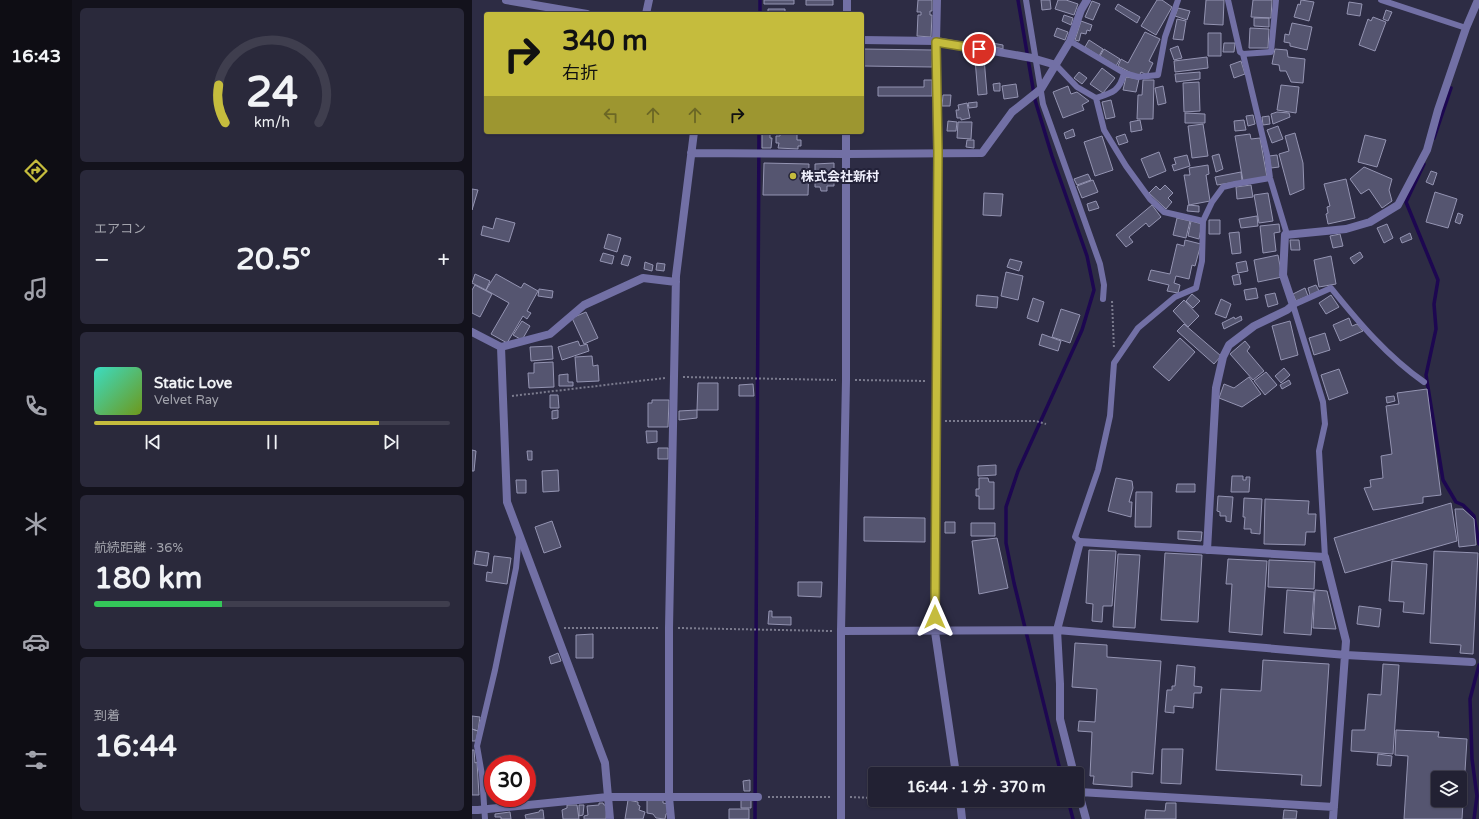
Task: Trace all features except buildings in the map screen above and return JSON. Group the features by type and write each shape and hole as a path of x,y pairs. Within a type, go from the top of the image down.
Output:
{"street":[{"path":"506,0 575,12"},
{"path":"646,12 649,0"},
{"path":"847,12 848,0"},
{"path":"937,0 936,42 938,152 935,632 955,767"},
{"path":"691,153 982,153 1012,112 1040,90 1070,41 1081,10 1087,0"},
{"path":"1207,550 1216,388 1223,357 1229,345 1254,326 1287,310 1293,305 1283,275 1286,235 1346,229 1370,222 1398,205 1426,150 1466,28 1478,0"},
{"path":"864,40 936,42 1034,58 1056,65"},
{"path":"671,819 669,797 669,628 676,282 694,134"},
{"path":"840,819 846,380 846,134"},
{"path":"472,332 501,347 550,334 584,305 643,278 676,282"},
{"path":"501,347 507,502 605,763 610,819"},
{"path":"1072,767 1060,719 1057,630 1080,542 1325,557 1346,641 1333,819"},
{"path":"842,632 1057,630 1346,654 1472,662"},
{"path":"1084,789 1334,807"},
{"path":"472,810 608,797 755,797"},
{"path":"961,807 962,819"},
{"path":"1083,807 1086,819"}],"lane":[{"path":"1026,0 1034,58 1043,104 1100,264 1104,290 1103,299"},
{"path":"1070,41 1124,73 1138,77 1158,75 1165,37 1178,0"},
{"path":"1228,0 1240,52 1243,54 1267,155 1270,178 1286,230 1286,235"},
{"path":"1243,54 1271,52 1276,0"},
{"path":"1381,0 1466,28"},
{"path":"1056,65 1077,87 1096,98 1104,130 1126,166 1150,199 1164,212 1204,221"},
{"path":"1096,98 1114,92 1122,82 1124,73"},
{"path":"1080,542 1075,537 1098,470 1110,416 1114,363 1138,328 1175,297 1196,288 1202,261 1204,221 1212,202 1223,187 1270,178"},
{"path":"1325,557 1319,450 1325,424 1323,402 1293,305 1331,288 1366,331 1407,370 1424,382"},
{"path":"485,819 482,774 477,746 495,670 516,568 519,532"}],"path":[{"path":"1104,290 1109,293 1112,298 1114,363"},
{"path":"503,397 675,377 762,378"},
{"path":"936,420 1036,421 1046,424"},
{"path":"555,628 760,629 842,632"},
{"path":"755,797 868,798"}],"waterway":[{"path":"760,0 760,12"},
{"path":"1018,0 1035,100 1052,156 1087,256 1094,290 1082,330 1018,471 1006,507 1006,543 1014,583 1059,767"},
{"path":"1434,138 1451,88"},
{"path":"755,819 759,134"},
{"path":"1424,164 1406,202 1438,280 1434,304 1436,329 1426,375 1443,480 1456,502 1463,505 1474,516 1479,544"},
{"path":"1474,819 1477,796 1472,759 1470,699 1479,665"},
{"path":"1070,807 1073,819"}],"place":[{"name":"株式会社新村","path":"793,176"}],"route":[{"path":"935,617 938,152 936,42 979,49"}]}
